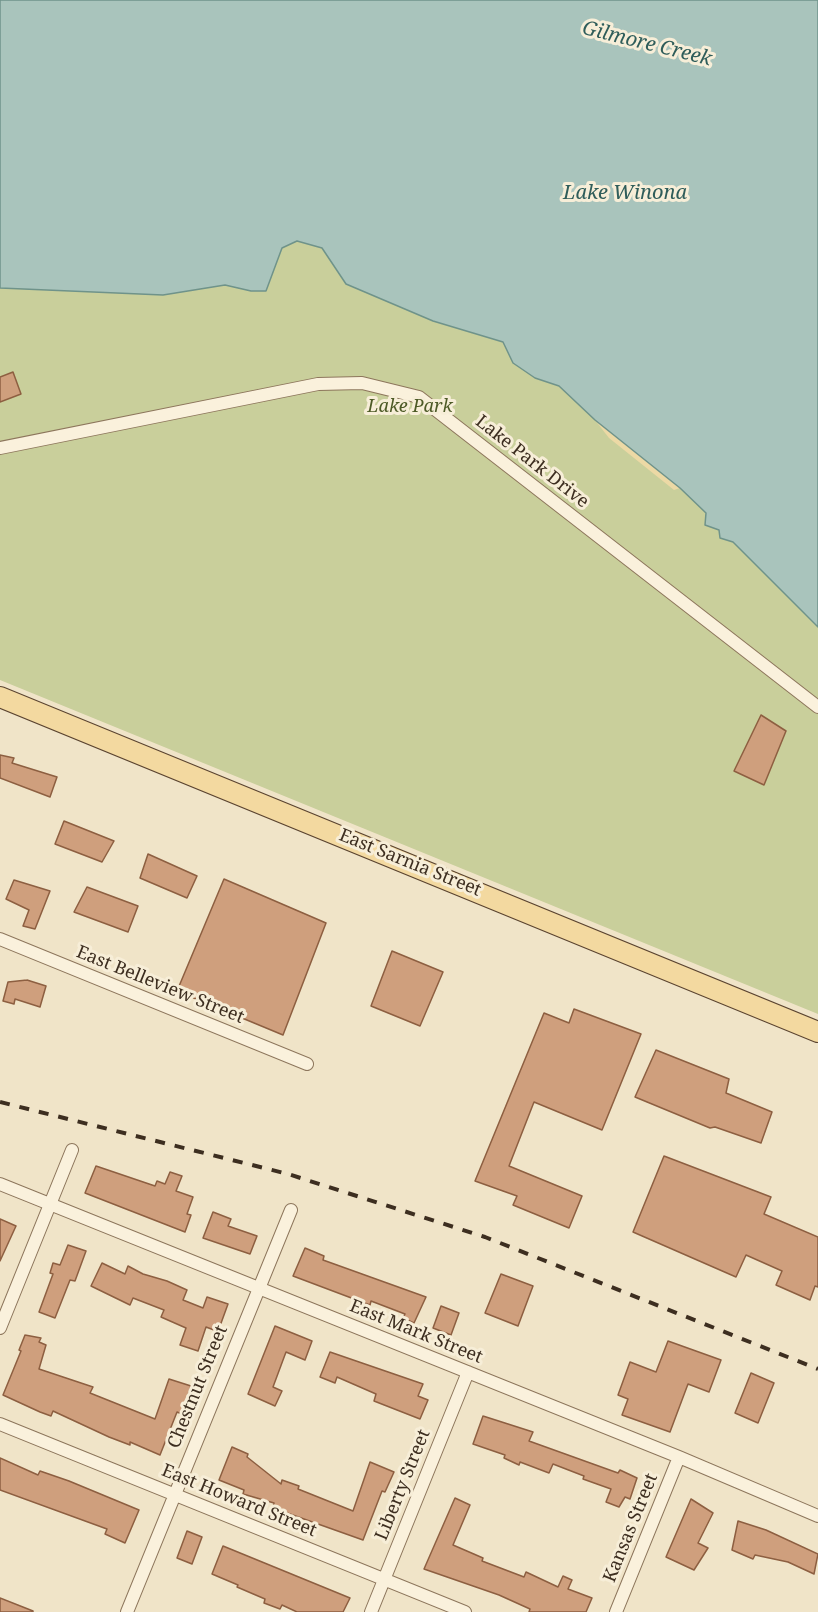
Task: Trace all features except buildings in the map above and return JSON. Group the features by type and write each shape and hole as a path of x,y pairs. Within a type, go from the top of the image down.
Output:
{"main road":[{"name":"East Sarnia Street","path":"0,697 818,1032"}],"street":[{"name":"Lake Park Drive","path":"0,448 318,384 362,383 419,397 818,707"},
{"name":"East Belleview Street","path":"0,939 307,1065"},
{"path":"0,1328 72,1150"},
{"name":"East Mark Street","path":"0,1184 680,1457 818,1516"},
{"name":"Chestnut Street","path":"127,1612 291,1210"},
{"name":"Liberty Street","path":"371,1612 468,1372"},
{"name":"East Howard Street","path":"0,1424 465,1612"},
{"name":"Kansas Street","path":"616,1612 680,1457"}],"green space":[{"name":"Lake Park","path":"0,0 818,0 818,1014 0,680"}],"sand":[{"path":"595,420 680,488 674,490 609,438"}],"water":[{"name":"Lake Winona","path":"0,0 818,0 818,627 733,542 720,538 719,530 705,525 706,513 680,488 595,420 559,386 535,378 513,363 503,342 433,321 346,284 322,248 297,241 282,248 266,291 251,291 225,285 163,295 0,288"}],"railway":[{"path":"0,1102 288,1174 485,1237 818,1369"}],"water label":[{"name":"Gilmore Creek","path":"647,44"}]}
